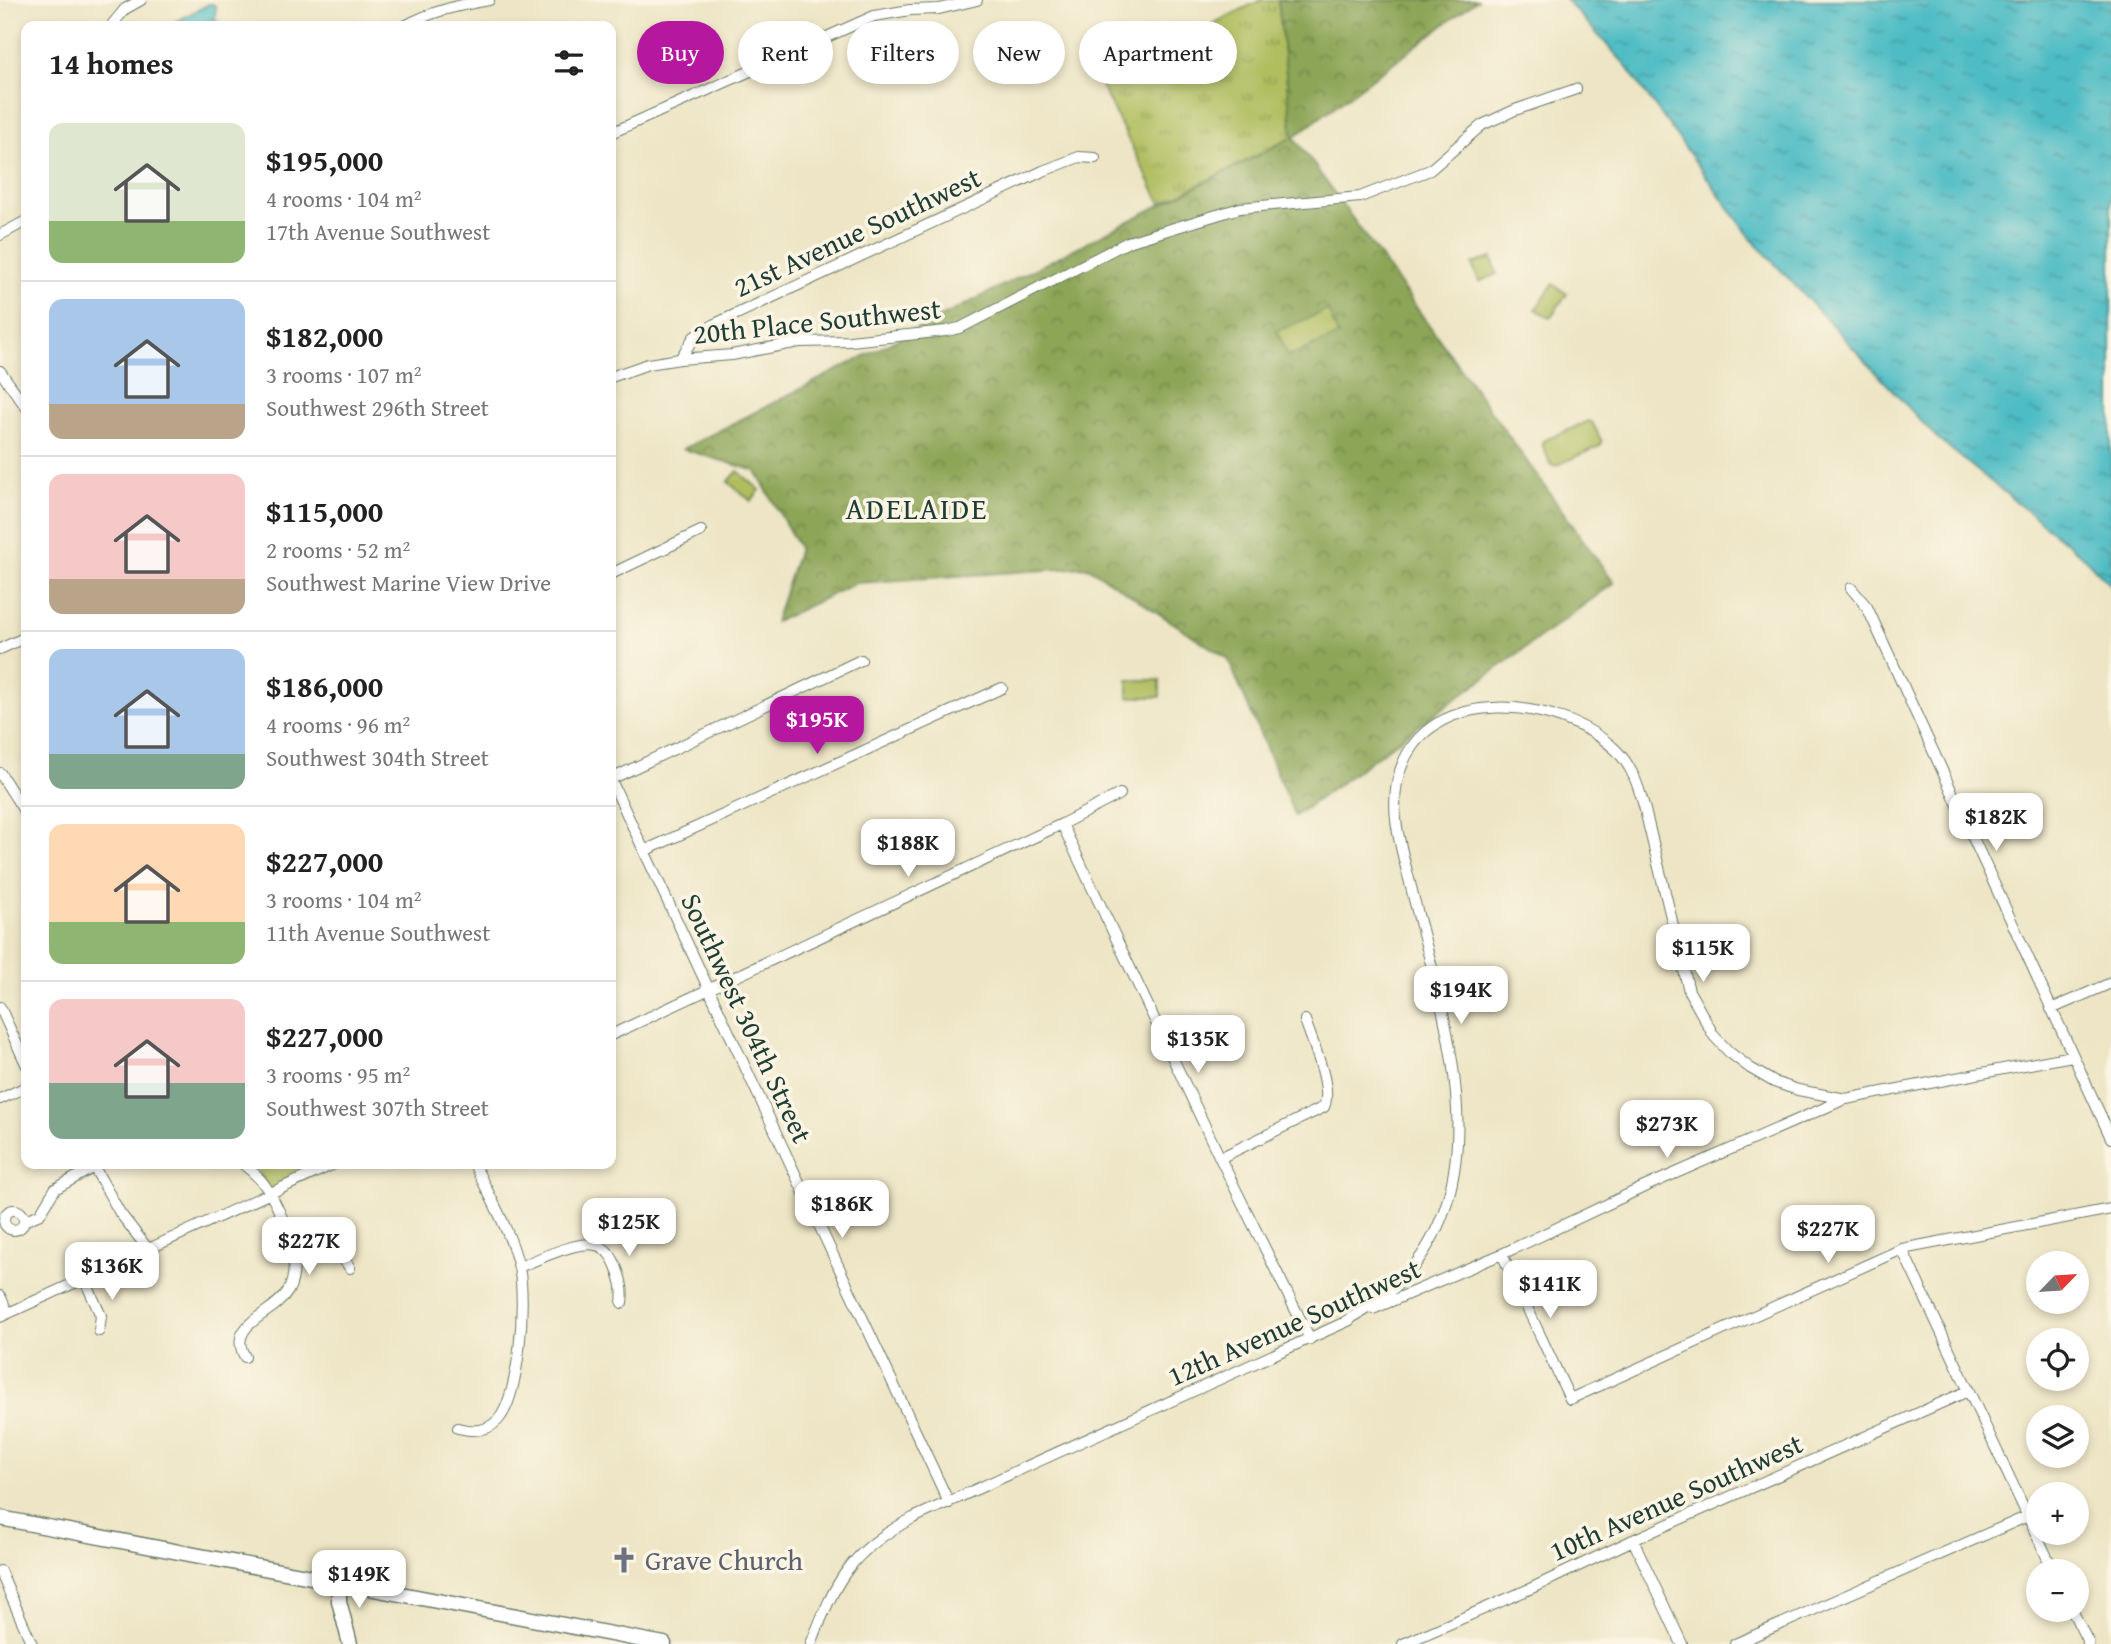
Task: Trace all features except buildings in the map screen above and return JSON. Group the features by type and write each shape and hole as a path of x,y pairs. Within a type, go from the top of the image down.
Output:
{"main road":[{"path":"0,1518 664,1644"},
{"path":"339,1582 339,1601 350,1644"}],"street":[{"path":"115,21 125,9 141,0"},
{"path":"416,21 435,12 489,0"},
{"path":"616,132 874,16 909,10 939,9 977,0"},
{"name":"20th Place Southwest","path":"680,359 732,355 799,342 850,341 960,328 1128,242 1240,208 1360,197 1430,170 1482,125 1515,110 1576,89"},
{"name":"21st Avenue Southwest","path":"680,359 691,340 715,324 1043,171 1079,157 1095,158"},
{"path":"0,235 21,224"},
{"path":"616,375 654,362 680,359"},
{"path":"0,371 21,400"},
{"path":"616,572 701,531"},
{"path":"1851,588 1867,607 2111,1138"},
{"path":"0,649 21,639"},
{"path":"616,777 861,660"},
{"path":"644,851 1002,688"},
{"path":"1346,1321 1380,1300 1415,1264 1431,1241 1451,1188 1458,1105 1452,1056 1439,992 1396,825 1396,793 1400,772 1410,749 1423,733 1463,713 1485,707 1513,708 1562,719 1600,737 1628,764 1642,798 1689,991 1714,1036 1739,1060 1774,1082 1798,1090 1846,1099 2072,1056"},
{"path":"0,772 21,806"},
{"name":"Southwest 304th Street","path":"616,790 949,1503"},
{"path":"616,1033 1062,824 1120,794"},
{"path":"1062,824 1220,1158 1310,1339"},
{"path":"2051,1009 2111,983"},
{"path":"0,1007 21,1053"},
{"path":"1220,1158 1324,1107 1327,1100 1326,1086 1305,1020"},
{"path":"0,1099 21,1089"},
{"name":"12th Avenue Southwest","path":"811,1644 830,1598 845,1572 857,1558 892,1530 1346,1321 1846,1099"},
{"path":"24,1221 40,1214 55,1189 90,1169"},
{"path":"95,1169 120,1213 148,1249"},
{"path":"245,1357 240,1343 244,1331 283,1297 291,1283 295,1263 284,1227 269,1194 261,1180 249,1169"},
{"path":"0,1296 4,1315 323,1169"},
{"path":"458,1428 473,1432 491,1426 500,1418 508,1400 517,1364 522,1307 519,1267 511,1242 476,1169"},
{"path":"1502,1254 1570,1399 1902,1249 2111,1209"},
{"path":"519,1267 579,1245 590,1243 603,1247 615,1263 623,1287 622,1303"},
{"path":"1902,1249 2026,1512"},
{"path":"295,1263 337,1255 346,1261 350,1268"},
{"path":"85,1278 101,1316 99,1331"},
{"name":"10th Avenue Southwest","path":"1403,1644 1968,1391"},
{"path":"1735,1644 2026,1517"},
{"path":"1633,1540 1682,1644"},
{"path":"0,1571 32,1644"},
{"path":"2079,1622 2089,1644"}],"green space":[{"path":"1261,0 1278,0 1293,137 1161,204 1100,84 1237,84 1237,21 1218,21"},
{"path":"1278,0 1477,0 1294,137 1614,583 1295,816 1228,659 1088,567 856,583 775,622 799,548 756,471 683,449 1293,137"},
{"path":"1492,258 1497,274 1479,282 1472,264"},
{"path":"1553,284 1567,294 1550,318 1536,309"},
{"path":"1328,310 1338,336 1288,356 1277,331"},
{"path":"1589,421 1602,442 1600,446 1555,466 1551,465 1543,441"},
{"path":"738,471 760,490 751,501 728,482"},
{"path":"1128,680 1160,680 1160,697 1128,697"},
{"path":"257,1169 323,1169 269,1194"}],"water":[{"path":"1566,0 2111,0 2111,586 2085,558 1936,437 1751,238 1622,61"},
{"path":"209,4 216,7 217,21 177,21"}],"place":[{"name":"Grave Church","path":"624,1560"}],"district":[{"name":"ADELAIDE","path":"917,509"}]}
